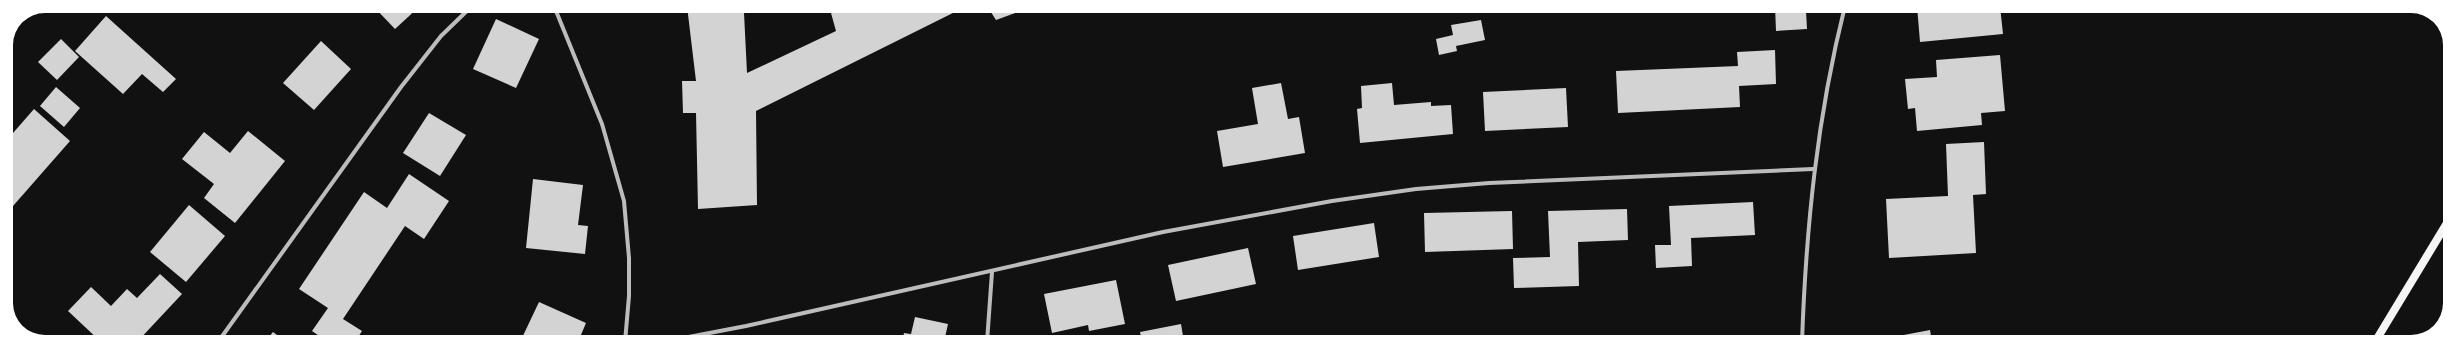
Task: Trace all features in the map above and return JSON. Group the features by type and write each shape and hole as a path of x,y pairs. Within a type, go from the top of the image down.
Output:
{"main road":[{"path":"2379,335 2443,230"}],"street":[{"path":"223,335 401,87 441,36 465,13"},
{"path":"557,13 602,124 624,202 629,258 629,296 626,335"},
{"path":"1802,335 1813,169 1834,52 1843,13"},
{"path":"699,335 992,272 1163,232 1332,201 1416,189 1497,182 1813,169"},
{"path":"988,335 992,272"}],"building":[{"path":"380,13 412,13 395,29"},
{"path":"688,13 744,13 747,73 836,31 831,13 953,13 756,111 757,205 698,209 696,113 683,113 682,81 696,81"},
{"path":"992,13 1015,13 996,20"},
{"path":"1775,13 1806,13 1807,29 1776,31"},
{"path":"1918,13 2001,13 2003,34 1920,42"},
{"path":"106,16 176,79 163,92 142,74 123,94 75,51"},
{"path":"496,19 539,39 516,88 473,69"},
{"path":"1481,20 1485,40 1456,46 1457,51 1439,55 1436,39 1453,35 1451,25"},
{"path":"61,39 79,57 57,80 38,62"},
{"path":"321,41 351,69 314,110 283,83"},
{"path":"1775,50 1776,84 1739,86 1740,107 1618,113 1616,71 1738,66 1737,52"},
{"path":"2000,55 2005,111 1981,113 1982,125 1917,131 1915,108 1908,109 1905,79 1937,77 1936,60"},
{"path":"1281,83 1288,119 1299,117 1305,153 1223,167 1217,131 1258,124 1252,88"},
{"path":"1392,83 1394,105 1431,102 1431,106 1451,105 1453,134 1360,143 1357,109 1362,108 1361,86"},
{"path":"56,87 80,108 64,127 40,106"},
{"path":"1566,88 1568,127 1485,131 1483,92"},
{"path":"34,109 70,141 13,206 13,133"},
{"path":"429,113 466,135 440,176 403,153"},
{"path":"248,131 285,161 235,223 204,198 214,184 182,159 204,132 230,153"},
{"path":"1984,142 1986,194 1973,195 1976,253 1889,258 1886,199 1948,196 1946,144"},
{"path":"409,174 449,201 424,239 405,226 343,319 362,331 359,335 318,335 312,331 328,308 299,289 364,192 387,208"},
{"path":"533,179 583,185 578,225 588,226 585,254 526,248"},
{"path":"1753,202 1755,235 1691,238 1692,266 1656,268 1655,245 1671,245 1669,206"},
{"path":"189,205 225,236 186,282 150,252"},
{"path":"1627,209 1628,240 1578,242 1579,286 1514,288 1513,258 1550,257 1548,211"},
{"path":"1512,211 1513,249 1425,252 1424,213"},
{"path":"1374,223 1379,257 1298,270 1293,236"},
{"path":"1248,248 1256,284 1176,301 1168,265"},
{"path":"160,274 182,294 144,335 94,335 68,311 91,287 111,306 127,289 137,298"},
{"path":"1116,280 1125,324 1089,331 1088,325 1052,333 1044,294"},
{"path":"539,302 586,323 581,335 523,335"},
{"path":"915,317 948,324 946,335 904,335 904,333 911,334"},
{"path":"1181,324 1183,335 1141,335 1140,332"},
{"path":"1930,330 1931,335 1904,335"}]}
